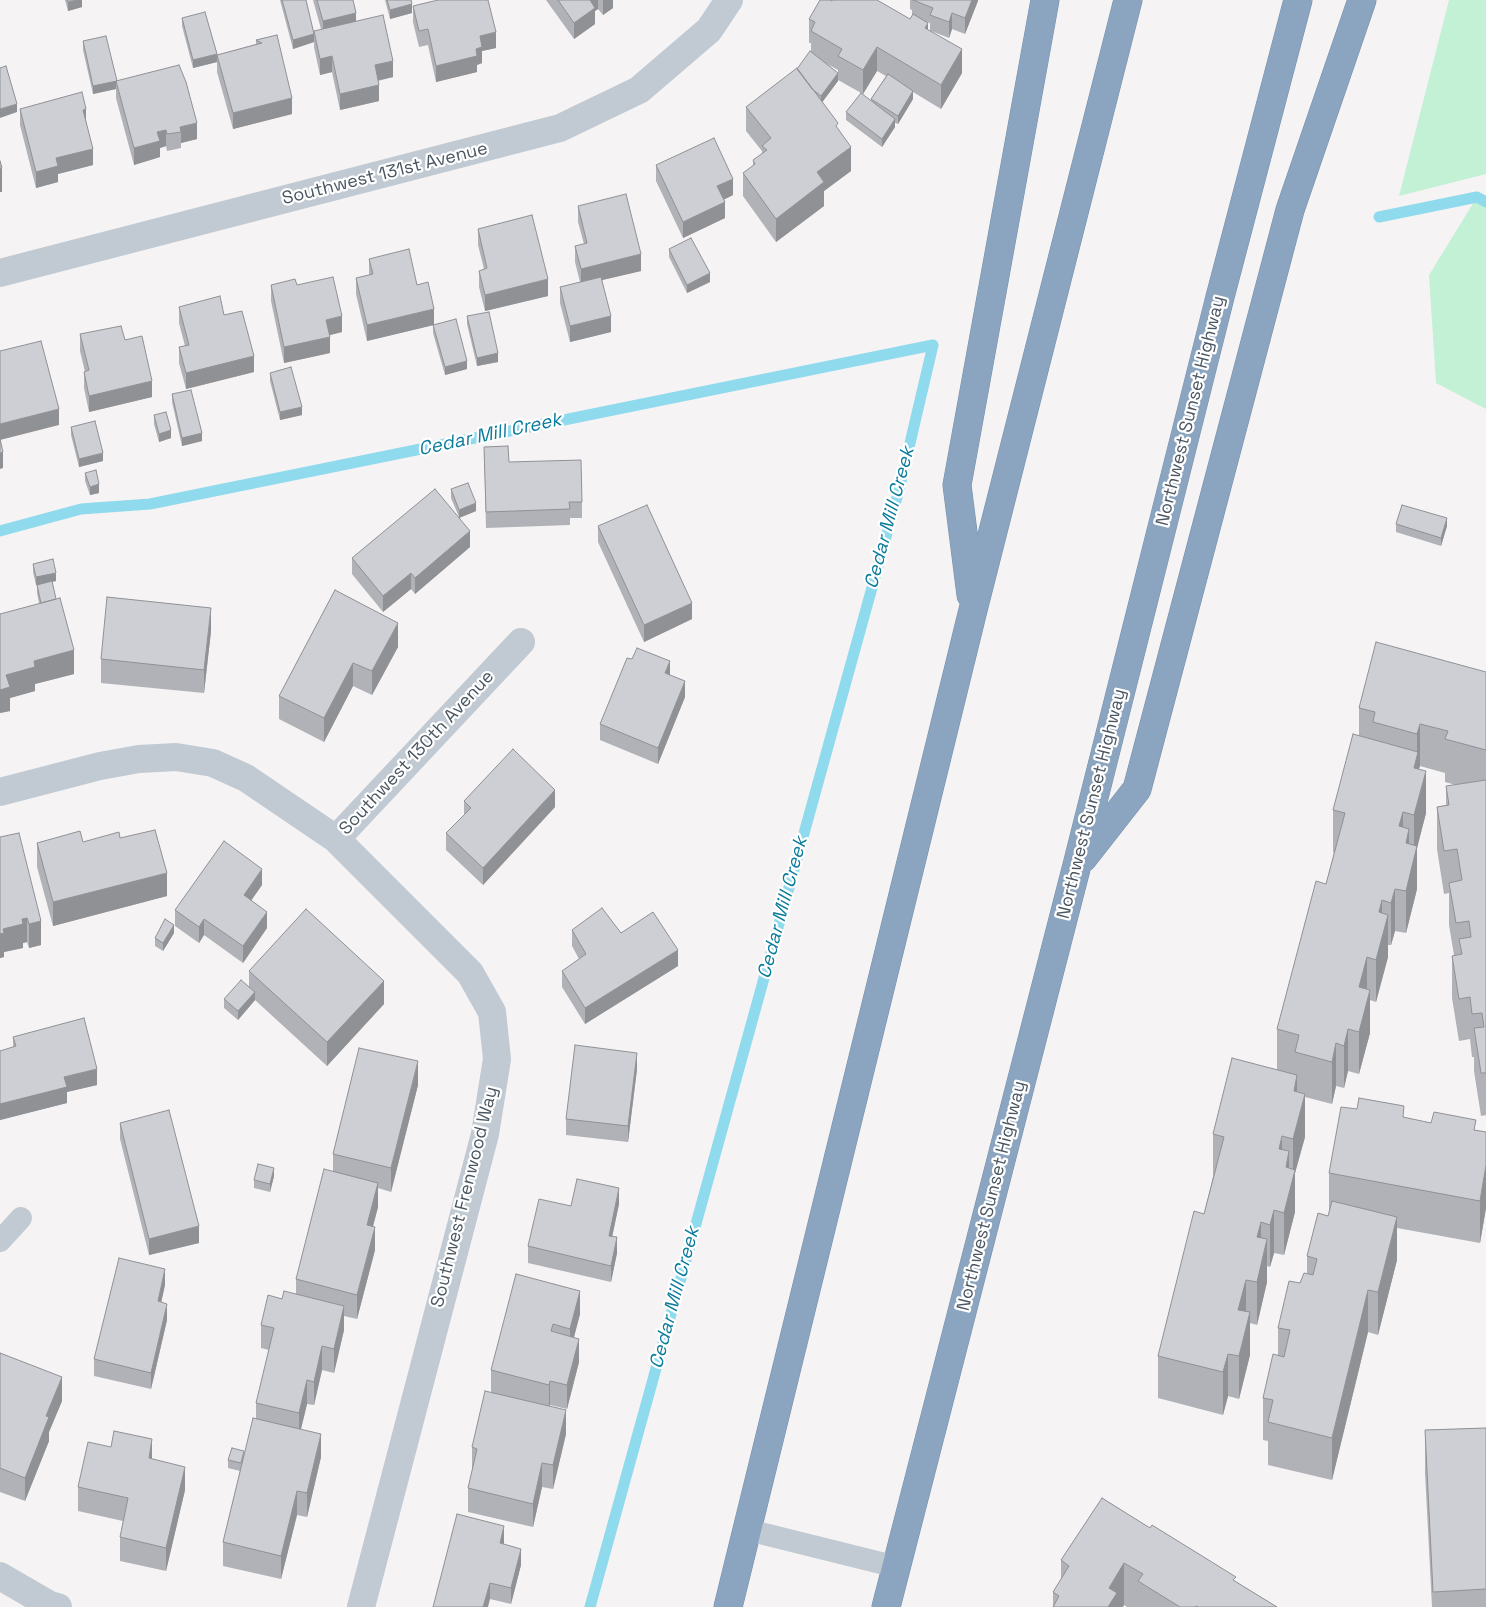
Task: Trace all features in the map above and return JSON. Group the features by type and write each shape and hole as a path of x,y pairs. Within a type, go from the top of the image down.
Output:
{"highway":[{"path":"973,610 957,485 1045,0"},
{"path":"728,1607 973,610 1128,0"},
{"name":"Northwest Sunset Highway","path":"886,1607 1298,0"},
{"path":"1077,865 1137,789 1290,210 1362,0"}],"street":[{"name":"Southwest 131st Avenue","path":"0,273 560,128 640,90 709,30 730,0"},
{"name":"Southwest 130th Avenue","path":"0,792 100,766 139,759 176,757 213,763 246,778 336,840 521,642"},
{"name":"Southwest Frenwood Way","path":"336,840 470,972 492,1012 497,1059 484,1134 361,1607"},
{"path":"0,1576 50,1605 58,1607"}],"lane":[{"path":"0,1241 21,1218"},
{"path":"748,1530 897,1567"}],"green space":[{"path":"1449,0 1486,0 1486,174 1399,196"},
{"path":"1486,195 1486,409 1436,383 1429,275 1477,197"}],"building":[{"path":"282,0 306,0 314,34 293,40"},
{"path":"317,0 353,0 356,13 323,21"},
{"path":"387,0 411,0 412,4 390,10"},
{"path":"438,0 488,0 496,32 480,36 482,47 476,49 477,56 436,66 428,29 419,31 413,6"},
{"path":"558,0 590,0 595,8 574,23"},
{"path":"820,0 877,0 910,19 913,14 928,23 925,28 962,49 941,85 877,47 863,70 838,56 842,49 811,31 815,22 809,19"},
{"path":"913,0 972,0 965,18 952,13 949,22 930,15 933,8"},
{"path":"205,12 217,54 193,60 182,18"},
{"path":"383,15 393,61 375,65 379,85 340,94 332,56 320,59 314,31"},
{"path":"277,35 292,98 233,113 217,55 262,43 256,40"},
{"path":"106,36 117,81 93,86 83,41"},
{"path":"810,51 838,73 821,96 812,89 797,69"},
{"path":"179,65 186,82 197,123 180,127 181,132 167,134 166,130 157,132 160,141 134,148 116,81"},
{"path":"6,66 17,104 0,109 0,68"},
{"path":"797,68 838,123 836,126 851,147 817,172 824,182 776,219 743,173 755,164 753,160 767,150 762,146 771,138 746,107"},
{"path":"888,74 913,91 898,116 871,99"},
{"path":"82,92 86,109 83,110 93,149 56,158 58,166 36,172 20,109"},
{"path":"861,93 895,119 882,139 846,112"},
{"path":"714,138 733,179 717,186 725,202 683,222 656,165"},
{"path":"626,194 641,254 581,269 575,246 587,243 578,206"},
{"path":"532,215 548,279 485,295 479,271 487,268 478,229"},
{"path":"691,238 710,273 687,285 669,249"},
{"path":"409,249 417,285 428,282 434,309 367,325 356,278 373,274 369,259"},
{"path":"333,277 342,316 326,320 330,337 284,347 271,285 295,279 297,285"},
{"path":"601,277 611,316 570,326 560,287"},
{"path":"220,296 224,315 242,311 254,356 186,373 179,347 189,345 179,307"},
{"path":"489,312 498,353 477,358 467,316"},
{"path":"456,319 467,361 445,367 433,325"},
{"path":"121,326 125,340 142,336 152,381 89,396 84,372 89,370 80,334"},
{"path":"41,341 59,409 0,424 0,351"},
{"path":"291,367 302,407 280,412 270,373"},
{"path":"191,390 202,433 182,438 172,394"},
{"path":"166,412 171,430 159,434 154,415"},
{"path":"95,421 103,453 79,459 71,427"},
{"path":"0,439 3,452 0,453"},
{"path":"508,446 509,462 581,460 582,502 569,502 570,509 486,512 484,447"},
{"path":"96,470 99,484 90,487 85,473"},
{"path":"468,483 476,503 459,510 451,489"},
{"path":"435,489 470,531 415,578 411,573 383,596 352,558"},
{"path":"647,505 692,603 644,625 598,526"},
{"path":"1402,505 1447,518 1441,538 1396,524"},
{"path":"53,559 56,573 36,577 33,564"},
{"path":"52,581 56,599 41,603 37,585"},
{"path":"335,590 398,623 372,671 353,663 324,718 279,696"},
{"path":"107,597 211,608 204,670 101,659"},
{"path":"60,598 74,650 34,661 35,667 6,675 10,687 0,690 0,614"},
{"path":"1376,642 1486,672 1486,750 1445,739 1448,731 1420,724 1417,734 1373,722 1375,712 1359,708"},
{"path":"637,648 670,661 665,673 685,681 658,748 600,724 627,658 632,659"},
{"path":"1353,734 1418,752 1414,768 1426,771 1414,815 1403,812 1399,826 1409,829 1406,843 1417,846 1406,891 1395,889 1391,903 1382,900 1379,912 1388,915 1376,960 1367,957 1359,987 1370,990 1359,1032 1348,1029 1344,1046 1336,1043 1332,1062 1295,1052 1299,1035 1277,1029 1316,881 1326,884 1345,813 1333,810"},
{"path":"513,749 555,790 483,868 446,833 471,808 464,801"},
{"path":"1486,780 1486,1073 1481,1073 1474,1028 1484,1027 1482,1013 1472,1014 1470,997 1459,999 1452,956 1462,954 1459,939 1471,937 1469,921 1456,923 1449,883 1462,880 1457,849 1444,851 1437,807 1449,805 1446,786"},
{"path":"155,830 167,873 53,902 37,843 80,831 83,842 119,832 120,838"},
{"path":"19,833 41,921 29,924 27,918 22,919 23,924 3,929 4,933 0,934 0,837"},
{"path":"224,841 262,869 244,895 267,912 243,946 204,919 199,927 175,910"},
{"path":"602,908 621,933 653,912 678,950 585,1008 562,971 586,954 572,930"},
{"path":"306,909 384,981 327,1042 249,971"},
{"path":"165,919 174,925 163,943 155,938"},
{"path":"241,980 255,992 238,1011 224,999"},
{"path":"84,1018 97,1069 64,1077 67,1087 0,1104 0,1051 16,1046 13,1037"},
{"path":"575,1045 637,1053 628,1126 566,1119"},
{"path":"359,1048 418,1061 391,1168 333,1154"},
{"path":"1232,1058 1297,1075 1294,1091 1305,1094 1293,1139 1282,1136 1279,1149 1289,1151 1286,1167 1295,1170 1284,1213 1274,1210 1270,1225 1261,1222 1257,1237 1267,1239 1257,1282 1246,1280 1238,1310 1250,1312 1239,1356 1228,1354 1223,1372 1158,1356 1194,1211 1204,1214 1224,1137 1213,1134"},
{"path":"1359,1098 1404,1106 1403,1117 1431,1123 1434,1112 1476,1120 1474,1130 1486,1132 1486,1165 1480,1201 1329,1173 1341,1107 1357,1109"},
{"path":"169,1110 199,1226 149,1239 120,1123"},
{"path":"258,1164 274,1168 270,1184 254,1180"},
{"path":"324,1169 378,1183 367,1225 375,1227 357,1295 296,1279"},
{"path":"577,1179 619,1188 609,1236 617,1237 611,1266 528,1246 539,1199 571,1206"},
{"path":"1332,1201 1397,1217 1378,1292 1368,1290 1332,1438 1268,1422 1273,1400 1263,1398 1273,1354 1284,1357 1290,1330 1278,1328 1289,1281 1300,1283 1304,1273 1313,1275 1317,1259 1307,1256 1318,1213 1328,1216"},
{"path":"119,1258 165,1269 158,1301 167,1304 151,1373 94,1359"},
{"path":"516,1274 580,1291 570,1329 553,1324 551,1331 579,1339 567,1385 550,1381 549,1385 491,1370"},
{"path":"284,1291 344,1306 334,1349 322,1346 314,1382 307,1380 299,1413 256,1403 274,1328 261,1325 268,1295 282,1299"},
{"path":"0,1353 62,1377 46,1416 49,1417 25,1478 0,1468"},
{"path":"485,1391 566,1410 553,1465 542,1463 533,1504 468,1488 477,1449 472,1447"},
{"path":"253,1418 321,1434 307,1493 297,1491 281,1556 223,1542"},
{"path":"1486,1428 1486,1589 1433,1592 1425,1430"},
{"path":"114,1431 152,1439 149,1458 185,1467 166,1548 120,1537 128,1498 78,1487 88,1442 111,1447"},
{"path":"232,1448 244,1451 241,1463 228,1460"},
{"path":"1102,1498 1150,1528 1152,1525 1236,1577 1233,1580 1277,1607 1180,1607 1138,1581 1143,1574 1124,1563 1109,1588 1117,1593 1108,1607 1053,1607 1059,1596 1053,1592 1069,1566 1061,1560"},
{"path":"457,1514 504,1526 500,1543 521,1549 511,1588 490,1583 483,1607 433,1607"}],"waterway":[{"path":"1379,217 1477,197 1486,202"},
{"name":"Cedar Mill Creek","path":"0,531 81,509 150,504 933,345 899,490 590,1607"}]}
